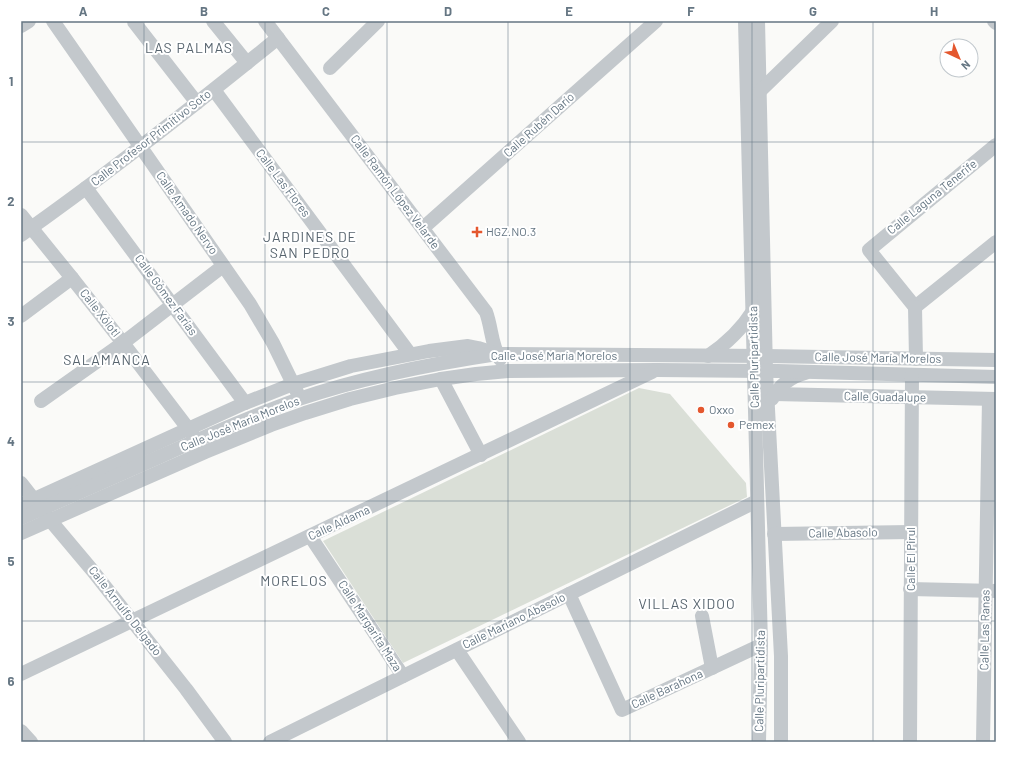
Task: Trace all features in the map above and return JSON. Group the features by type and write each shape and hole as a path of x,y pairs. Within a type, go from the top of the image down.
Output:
{"street":[{"path":"21,26 29,21"},
{"name":"Calle Amado Nervo","path":"53,21 250,304 273,343 306,413"},
{"path":"136,21 134,22 197,103"},
{"path":"213,21 246,64"},
{"name":"Calle Ramón López Velarde","path":"265,21 486,312 497,354 508,371"},
{"path":"330,68 378,21"},
{"name":"Calle Rubén Darío","path":"423,228 656,21"},
{"name":"Calle Pluripartidista","path":"745,21 753,312 760,356"},
{"name":"Calle Pluripartidista","path":"755,740 761,645 758,501 760,371 760,91 758,21"},
{"path":"760,91 832,21"},
{"name":"Calle Profesor Primitivo Soto","path":"26,232 214,90 278,38"},
{"name":"Calle Las Flores","path":"214,90 410,354"},
{"name":"Calle Laguna Tenerife","path":"915,307 869,250 996,145"},
{"name":"Calle Gómez Farías","path":"86,188 245,403"},
{"name":"Calle Xólotl","path":"21,215 26,232 72,278 205,452"},
{"path":"916,359 915,307 996,242"},
{"path":"41,401 123,343 223,266"},
{"path":"21,316 72,278"},
{"path":"708,356 733,336 753,312"},
{"path":"21,518 32,504 85,483 129,463 188,428 293,384 351,366 410,354 468,346 497,354"},
{"name":"Calle José María Morelos","path":"129,463 196,440 248,418 300,399 352,383 450,361 497,354 996,360"},
{"name":"Calle José María Morelos","path":"21,533 244,435 350,399 441,379 508,371 657,370 808,372 996,378"},
{"name":"Calle Aldama","path":"21,674 657,370"},
{"name":"Calle Pluripartidista","path":"760,371 771,400 774,534 780,656 781,742"},
{"path":"771,400 785,382 808,372"},
{"name":"Calle El Pirul","path":"910,742 912,375"},
{"path":"441,379 481,455"},
{"name":"Calle Guadalupe","path":"771,400 911,397 993,399"},
{"name":"Calle Las Ranas","path":"983,742 991,591 993,399"},
{"name":"Calle Arnulfo Delgado","path":"21,483 32,504 50,520 92,570 186,689 225,742"},
{"name":"Calle Mariano Abasolo","path":"270,742 758,501"},
{"name":"Calle Abasolo","path":"774,534 911,532"},
{"name":"Calle Margarita Maza","path":"310,536 403,676"},
{"path":"910,589 991,591"},
{"name":"Calle Barahona","path":"569,594 622,710 761,645"},
{"path":"702,616 712,668"},
{"path":"457,650 519,742"},
{"path":"21,731 30,742"}],"shaded area":[{"path":"639,388 670,394 746,483 747,497 403,663 323,541"}],"place":[{"name":"HGZ.NO.3","path":"477,232"},
{"name":"Oxxo","path":"701,410"},
{"name":"Pemex","path":"731,425"}],"district":[{"name":"LAS PALMAS","path":"189,48"},
{"name":"JARDINES DE SAN PEDRO","path":"310,246"},
{"name":"SALAMANCA","path":"107,360"},
{"name":"MORELOS","path":"294,581"},
{"name":"VILLAS XIDOO","path":"687,604"}]}
